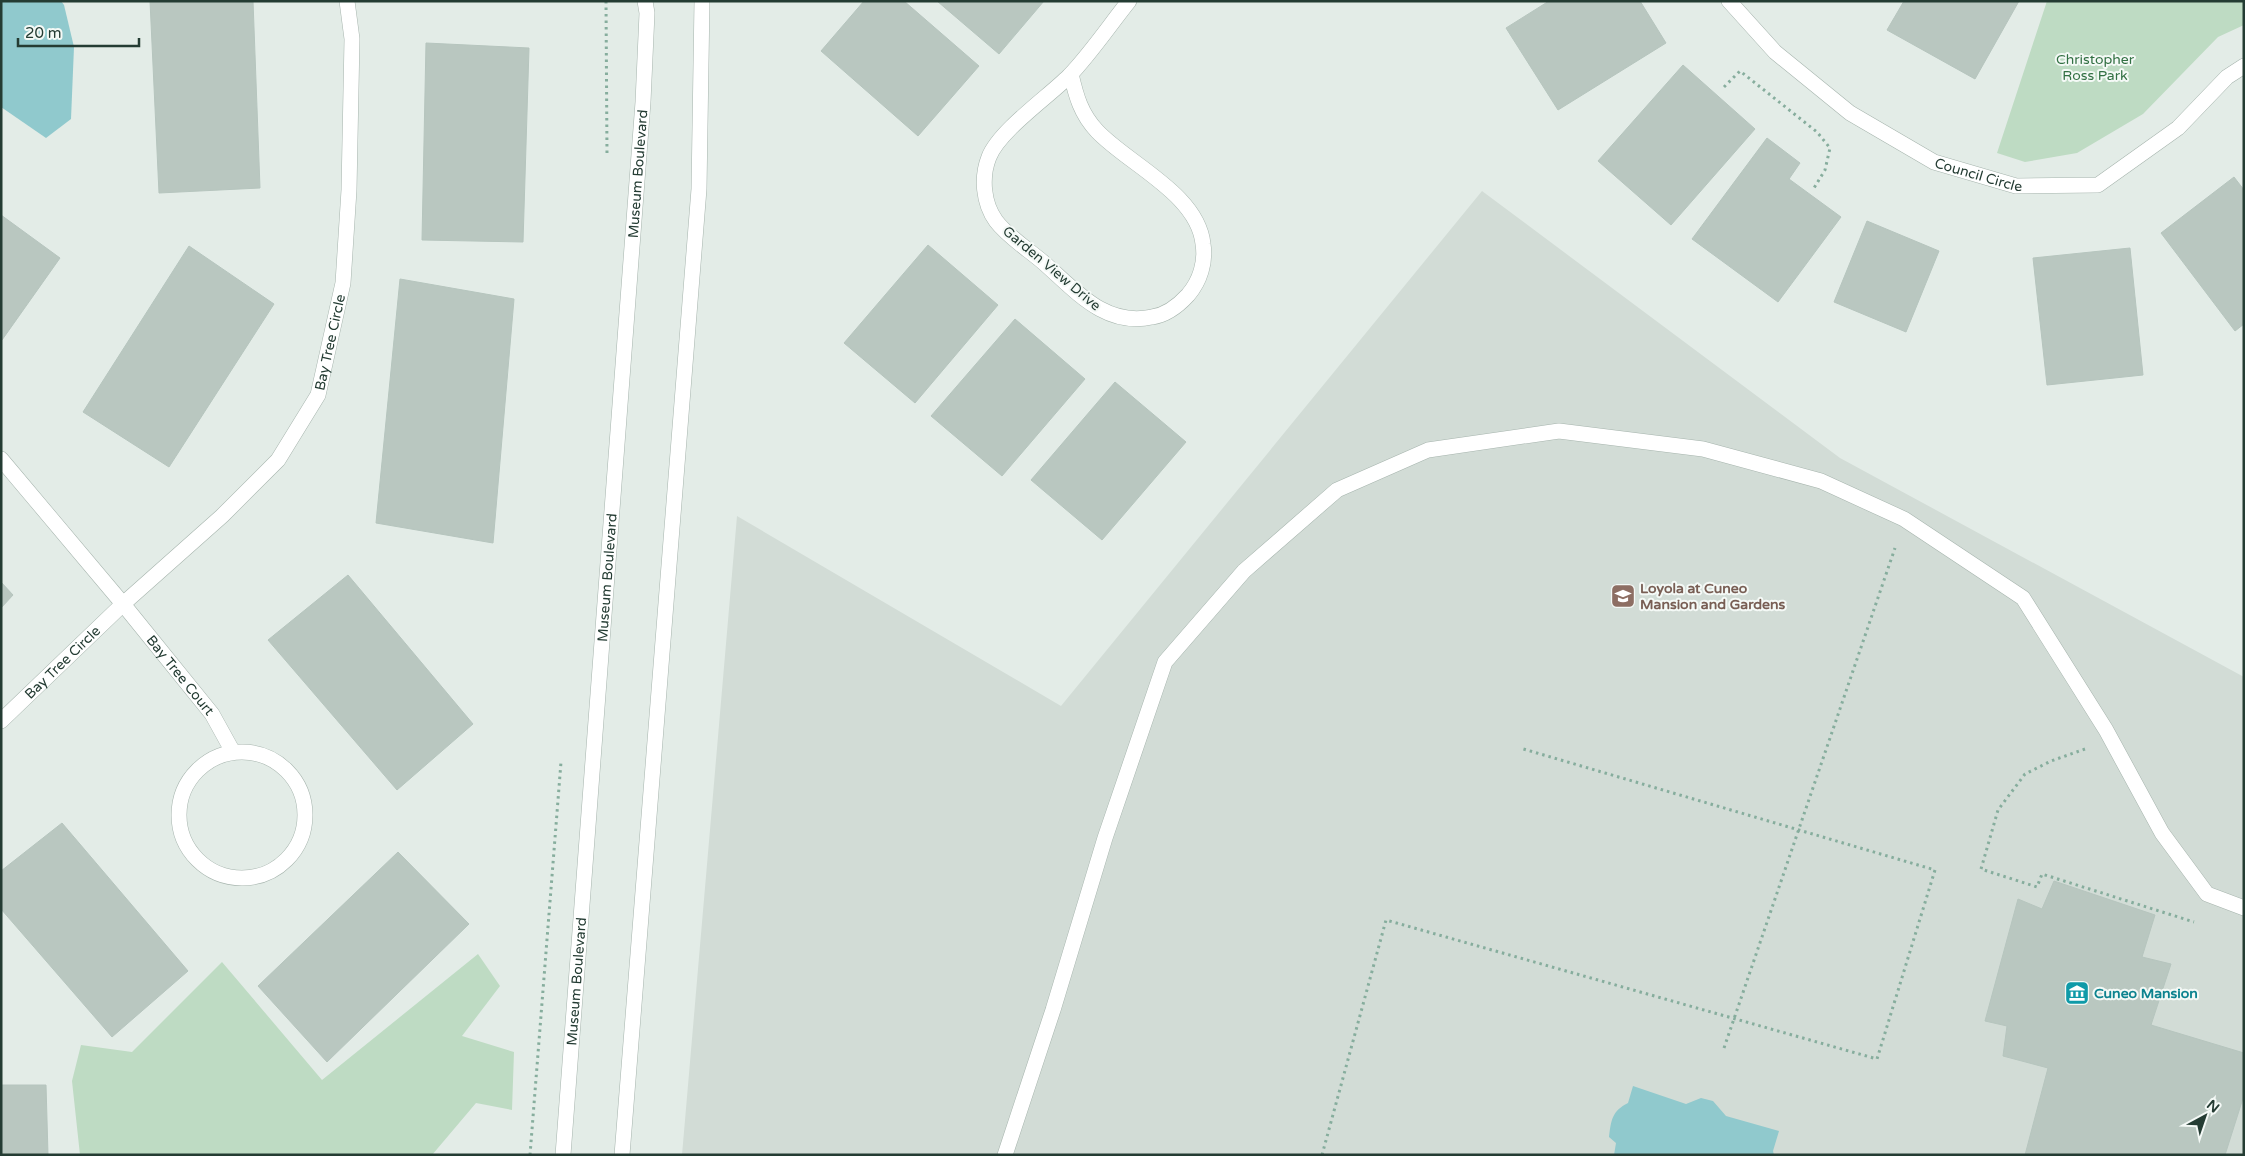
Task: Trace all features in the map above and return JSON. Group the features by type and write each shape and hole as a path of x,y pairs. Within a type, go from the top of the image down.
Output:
{"street":[{"name":"Bay Tree Circle","path":"1,721 123,604 222,516 278,460 318,395 343,283 349,190 352,39 347,1"},
{"name":"Museum Boulevard","path":"563,1155 642,122 647,13 645,1"},
{"path":"622,1155 700,189 702,1"},
{"name":"Garden View Drive","path":"1071,74 1079,106 1097,131 1184,203 1197,221 1204,243 1203,265 1195,286 1180,304 1161,316 1138,320 1116,317 1095,307 1003,228 996,221 986,201 984,179 989,156 1000,137 1071,74 1129,1"},
{"name":"Council Circle","path":"1729,1 1775,52 1850,114 1934,162 2016,186 2098,184 2178,128 2227,78 2244,66"},
{"path":"1005,1155 1105,838 1166,662 1244,571 1336,490 1428,450 1559,431 1703,450 1822,481 1904,519 2023,598 2111,740 2162,833 2207,894 2244,908"},
{"path":"1,459 123,604"},
{"name":"Bay Tree Court","path":"123,604 212,714 233,752"},
{"path":"233,752 253,752 273,759 289,772 300,789 305,808 304,829 296,848 283,863 265,874 246,878 224,876 205,866 190,850 181,831 178,810 184,788 196,771 214,758 233,752"}],"path":[{"path":"606,1 608,164"},
{"path":"1724,87 1740,70 1816,132 1830,148 1825,170 1814,188"},
{"path":"1724,1048 1904,519"},
{"path":"2111,740 2051,761 2025,774 1998,810 1982,869 2037,888 2042,874 2198,923"},
{"path":"1322,1155 1386,920 1877,1059 1934,870 1520,748"},
{"path":"530,1155 561,758"}],"shaded area":[{"name":"Loyola at Cuneo Mansion and Gardens","path":"1482,191 1840,458 2244,677 2244,1155 682,1155 737,516 1061,706"}],"green space":[{"name":"Christopher Ross Park","path":"2047,1 2244,1 2244,25 2218,37 2143,114 2077,153 2025,162 1997,153"},
{"path":"478,954 500,986 462,1036 514,1052 512,1110 476,1103 432,1155 80,1155 72,1081 81,1045 132,1052 222,962 322,1080"}],"water":[{"path":"1,1 61,1 64,5 74,47 71,119 46,138 1,107"},
{"path":"1633,1086 1686,1104 1701,1098 1713,1101 1726,1116 1779,1131 1773,1151 1774,1155 1614,1155 1616,1143 1609,1137 1613,1117 1619,1109 1628,1103"}],"building":[{"path":"150,1 253,1 260,188 159,193"},
{"path":"864,1 904,1 979,66 918,136 821,51"},
{"path":"937,1 1044,1 999,54"},
{"path":"1549,1 1640,1 1666,43 1558,110 1506,28"},
{"path":"1904,1 2019,1 1975,79 1887,30"},
{"path":"426,43 529,48 523,242 422,240"},
{"path":"1683,65 1755,129 1671,225 1598,161"},
{"path":"1767,138 1800,163 1789,179 1841,217 1778,302 1692,239"},
{"path":"2234,177 2244,190 2244,324 2235,331 2161,233"},
{"path":"1,215 60,258 2,340 1,340"},
{"path":"1867,221 1939,251 1906,332 1834,302"},
{"path":"928,245 998,305 915,403 844,343"},
{"path":"189,246 274,304 169,467 83,412"},
{"path":"2130,248 2143,375 2047,385 2033,258"},
{"path":"400,279 514,299 493,543 376,523"},
{"path":"1015,319 1085,379 1002,476 931,416"},
{"path":"1115,382 1186,442 1102,540 1031,480"},
{"path":"348,575 473,724 397,790 268,640"},
{"path":"1,582 13,595 1,608"},
{"path":"62,823 188,971 112,1037 1,909 1,871"},
{"path":"398,852 469,924 327,1062 258,986"},
{"name":"Cuneo Mansion","path":"2054,881 2155,915 2142,957 2171,964 2151,1025 2244,1053 2244,1095 2225,1155 2025,1155 2048,1068 2003,1056 2007,1026 1985,1021 2018,899 2042,909"},
{"path":"1,1085 46,1085 48,1155 1,1155"}],"place":[{"name":"Loyola at Cuneo Mansion and Gardens","path":"1623,596"},
{"name":"Cuneo Mansion","path":"2077,993"}]}
